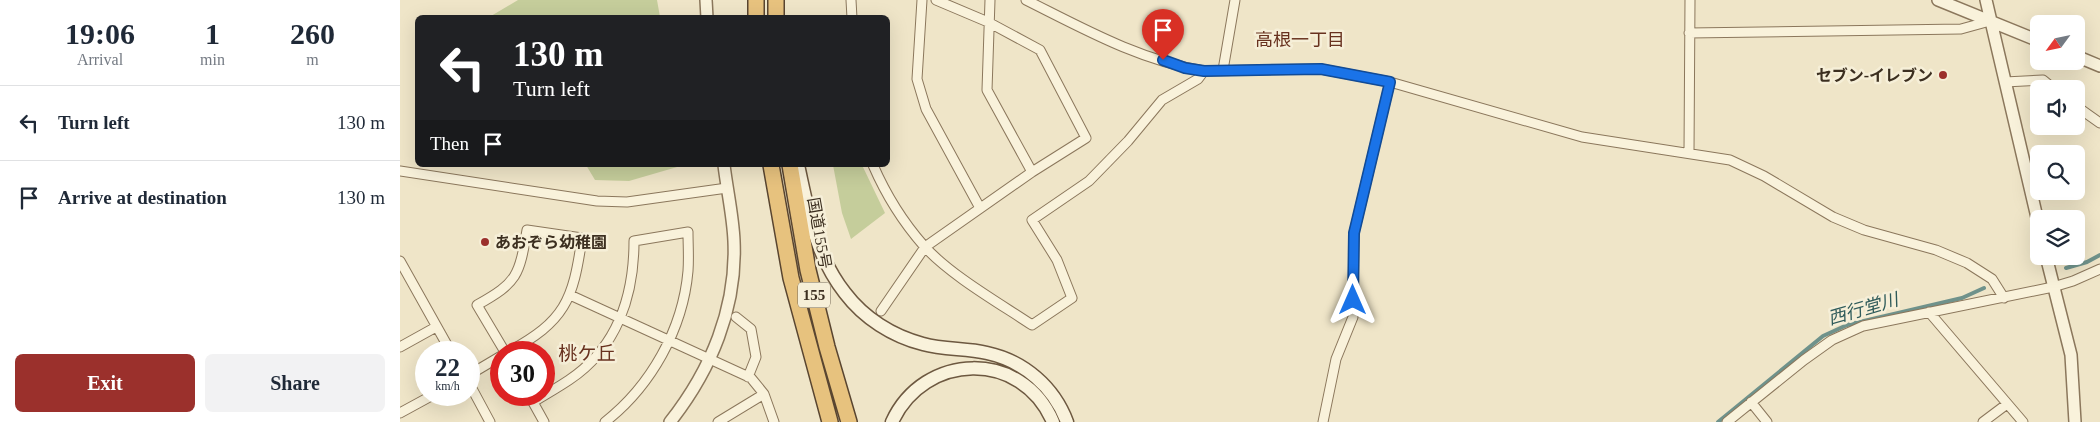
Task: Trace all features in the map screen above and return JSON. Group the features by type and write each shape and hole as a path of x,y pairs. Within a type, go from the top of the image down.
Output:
{"highway":[{"path":"756,0 756,15"},
{"path":"776,0 776,15"},
{"name":"155","path":"771,167 791,278 828,418"},
{"name":"国道155号","path":"790,167 808,270 827,347 849,422"}],"main road":[{"path":"798,167 812,228 825,262 845,293 866,315 892,333 924,344 986,352 1020,365 1032,373 1048,389 1067,422"},
{"path":"892,422 904,400 918,386 934,377 952,371 976,368 1001,372 1025,385 1043,401 1053,422"}],"street":[{"path":"706,0 707,15"},
{"path":"851,0 852,15"},
{"path":"922,0 918,79 926,109 980,208"},
{"path":"881,311 925,247 1032,172 1086,138 1040,50 988,22 936,0"},
{"path":"990,0 987,90 1032,172"},
{"path":"1026,0 1128,50 1185,68 1204,71 1321,69 1390,82 1582,137 1689,152 1730,160 1764,176 1833,218 1864,230 1936,250 1967,263 1992,279 2004,298"},
{"path":"1222,70 1235,0"},
{"path":"1689,152 1690,0"},
{"path":"1938,0 2030,37"},
{"path":"1986,0 2035,210"},
{"path":"1689,33 1962,29 1990,21"},
{"path":"2085,60 2100,66"},
{"path":"874,167 900,217 925,247 950,268 1032,325 1072,298 1056,260 1032,220 1089,181 1128,141 1162,100 1198,79 1204,71"},
{"path":"2004,82 2030,81"},
{"path":"1323,422 1336,359 1353,317 1354,233 1390,82"},
{"path":"2085,113 2100,124"},
{"path":"670,422 710,360 725,318 733,283 734,241 724,167"},
{"path":"400,171 597,201 626,202 727,188"},
{"path":"499,341 477,305 510,284 518,274 522,262 527,230 582,238 577,274 570,295 546,328 524,341"},
{"path":"555,387 570,380 584,368 605,345 621,318 629,294 634,267 634,241 688,232 688,271 682,306 671,340 650,374 636,392 605,422"},
{"path":"400,261 444,341"},
{"path":"2048,265 2072,355 2075,422"},
{"path":"1727,422 1832,340 1863,326 2053,287 2100,270"},
{"path":"570,295 748,377 764,394 774,422"},
{"path":"1929,312 2023,422"},
{"path":"736,317 750,329 756,358 748,377"},
{"path":"400,347 436,327"},
{"path":"718,422 764,394"},
{"path":"1751,402 1767,422"},
{"path":"480,403 490,422"},
{"path":"1983,422 2007,404"},
{"path":"400,413 415,405"},
{"path":"535,406 544,422"}],"green space":[{"path":"518,0 657,0 660,15 493,15"},
{"path":"587,167 677,167 629,181 595,180"},
{"path":"833,167 863,167 885,213 851,239 842,213"}],"waterway":[{"name":"西行堂川","path":"2066,268 2087,262 2100,255"},
{"name":"西行堂川","path":"1718,422 1823,336 1847,325 1962,298 1984,288"}],"place":[{"name":"セブン-イレブン","path":"1943,75"},
{"name":"あおぞら幼稚園","path":"485,242"}],"district":[{"name":"高根一丁目","path":"1300,40"},
{"name":"桃ケ丘","path":"587,353"}],"route":[{"path":"1163,60 1185,68 1204,71 1321,69 1390,82 1354,233 1353,300"}]}
